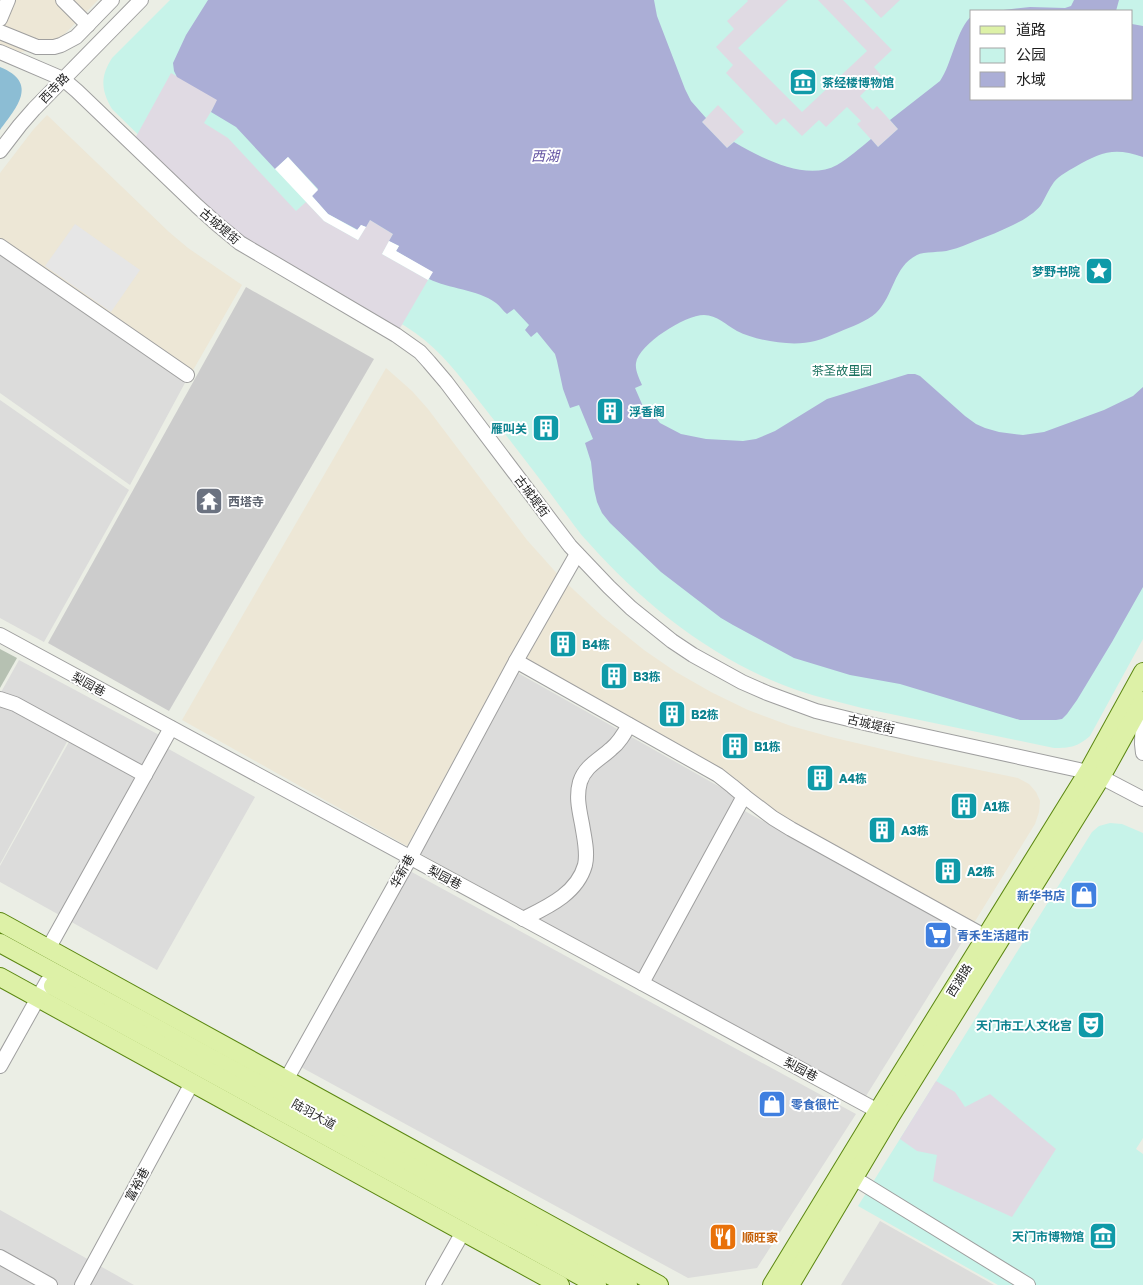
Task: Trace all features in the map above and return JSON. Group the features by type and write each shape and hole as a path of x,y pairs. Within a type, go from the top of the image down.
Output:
{"main road":[{"name":"西湖路","path":"772,1285 884,1114 1095,774 1143,672"},
{"name":"西湖路","path":"790,1285 854,1178 884,1114 986,936 1143,701"},
{"path":"0,922 658,1285"},
{"name":"陆羽大道","path":"0,943 628,1285"},
{"name":"陆羽大道","path":"0,956 597,1285"},
{"path":"0,977 560,1285"}],"street":[{"path":"0,19 8,0"},
{"path":"63,0 88,24"},
{"path":"0,32 37,46 54,47 76,38 112,0"},
{"name":"西寺路","path":"0,151 20,125 141,0"},
{"name":"古城堤街","path":"0,52 63,79 77,90 216,224 240,243 396,335 420,352 446,382 570,546 608,587 672,641 717,670 767,694 816,710 869,724 1095,774 1143,800"},
{"path":"0,246 188,375"},
{"name":"华新巷","path":"286,1080 410,858 516,661 577,554"},
{"name":"梨园巷","path":"0,635 884,1114"},
{"path":"516,661 718,776 773,818 791,829 986,936"},
{"path":"0,699 16,704 145,775"},
{"path":"1143,701 1143,753"},
{"path":"523,919 553,904 567,894 578,881 585,865 586,852 578,797 580,781 593,762 620,740 629,725"},
{"path":"48,949 171,728"},
{"path":"642,983 744,796"},
{"path":"0,1066 47,982"},
{"name":"富裕巷","path":"82,1285 192,1083"},
{"path":"854,1178 1028,1285"},
{"path":"433,1285 463,1232"},
{"path":"0,1257 50,1285"}],"shaded area":[{"path":"0,0 98,0 51,48 20,52 0,44"},
{"path":"747,0 788,0 738,48 802,112 867,51 818,0 843,0 892,50 874,67 881,75 860,96 873,110 877,106 898,129 878,147 857,124 861,121 847,107 826,127 819,120 802,136 784,118 776,125 726,73 733,65 716,47 734,29 727,21"},
{"path":"864,0 900,0 881,18"},
{"path":"0,67 12,73 19,80 22,88 18,104 0,130"},
{"path":"171,73 218,100 204,123 228,138 296,211 306,202 324,221 358,240 370,220 393,234 382,254 428,280 396,335 267,260 132,144"},
{"path":"718,105 744,132 727,148 702,122"},
{"path":"47,115 169,232 188,248 242,285 192,372 0,238 0,173"},
{"path":"75,224 140,270 111,312 45,266"},
{"path":"0,252 186,381 130,485 0,393"},
{"name":"西塔寺","path":"246,287 374,359 169,711 48,643"},
{"path":"386,368 412,391 428,409 527,540 561,578 603,617 644,650 676,672 748,710 791,726 916,757 1018,778 1029,784 1036,792 1040,801 1035,824 974,923 794,825 512,654 407,846 182,720"},
{"path":"0,400 129,490 44,642 0,618"},
{"path":"0,649 17,658 0,688"},
{"path":"19,660 163,737 141,776 69,738 0,864 0,694"},
{"path":"511,669 736,796 639,974 412,849"},
{"path":"70,740 141,778 63,917 0,882 0,866"},
{"path":"165,747 255,797 157,970 68,920"},
{"path":"743,810 967,934 866,1096 651,980"},
{"path":"408,870 856,1114 757,1268 688,1278 299,1066"},
{"path":"936,1081 955,1092 965,1107 990,1094 1056,1149 1012,1217 933,1181 937,1155 917,1151 900,1139"},
{"path":"0,1210 134,1285 0,1285"},
{"path":"880,1221 994,1285 841,1285"}],"green space":[{"name":"西湖","path":"170,0 1143,0 1143,639 1090,736 1073,746 1054,748 862,708 782,685 745,668 696,638 650,603 607,563 584,538 465,382 434,348 405,326 251,237 218,213 112,109 103,84 112,58"},
{"path":"1110,823 1122,824 1143,833 1143,1138 1136,1149 1143,1154 1143,1285 998,1285 858,1206 1092,832 1099,826"}],"water":[{"name":"西湖","path":"208,0 654,0 657,16 685,89 691,101 706,118 702,122 727,148 734,142 770,161 784,166 812,171 825,170 837,165 871,139 878,147 898,129 890,120 940,81 962,28 970,18 970,100 1133,100 1133,24 1143,26 1143,157 1116,152 1093,158 1059,177 1052,185 1041,205 1032,214 1020,221 957,248 917,255 909,260 898,274 887,298 876,313 864,321 839,332 806,343 775,342 745,335 709,315 696,316 675,325 654,339 639,355 636,363 642,385 635,388 645,411 652,409 660,423 681,434 706,439 743,441 756,439 775,431 827,399 908,374 920,376 976,424 999,432 1023,435 1044,432 1104,410 1133,396 1143,387 1143,587 1112,642 1067,714 1062,719 1056,720 1020,720 900,684 850,675 794,658 721,618 661,572 602,513 597,502 591,462 585,443 593,439 579,405 570,408 563,389 555,354 537,332 531,337 525,330 529,325 514,309 507,314 488,298 429,279 432,272 396,251 399,246 389,241 393,234 370,220 366,227 361,225 358,230 328,214 312,196 318,189 288,157 275,169 236,127 211,112 217,100 177,77 173,63 186,35"},
{"path":"1074,0 1119,0 1116,10 1004,10 1030,7 1065,8 1071,6"}],"pier":[{"path":"288,157 318,190 312,196 328,214 357,230 361,225 366,227 358,240 324,221 275,169"},
{"path":"389,241 399,246 396,251 433,272 428,280 382,254"}],"place":[{"name":"茶经楼博物馆","path":"803,82"},
{"name":"梦野书院","path":"1099,271"},
{"name":"浮香阁","path":"610,411"},
{"name":"雁叫关","path":"546,428"},
{"name":"西塔寺","path":"209,501"},
{"name":"B4栋","path":"563,644"},
{"name":"B3栋","path":"614,676"},
{"name":"B2栋","path":"672,714"},
{"name":"B1栋","path":"735,746"},
{"name":"A4栋","path":"820,778"},
{"name":"A1栋","path":"964,806"},
{"name":"A3栋","path":"882,830"},
{"name":"A2栋","path":"948,871"},
{"name":"新华书店","path":"1084,895"},
{"name":"青禾生活超市","path":"938,935"},
{"name":"天门市工人文化宫","path":"1091,1025"},
{"name":"零食很忙","path":"772,1104"},
{"name":"天门市博物馆","path":"1103,1236"},
{"name":"顺旺家","path":"723,1237"}],"park label":[{"name":"茶圣故里园","path":"842,370"}]}
